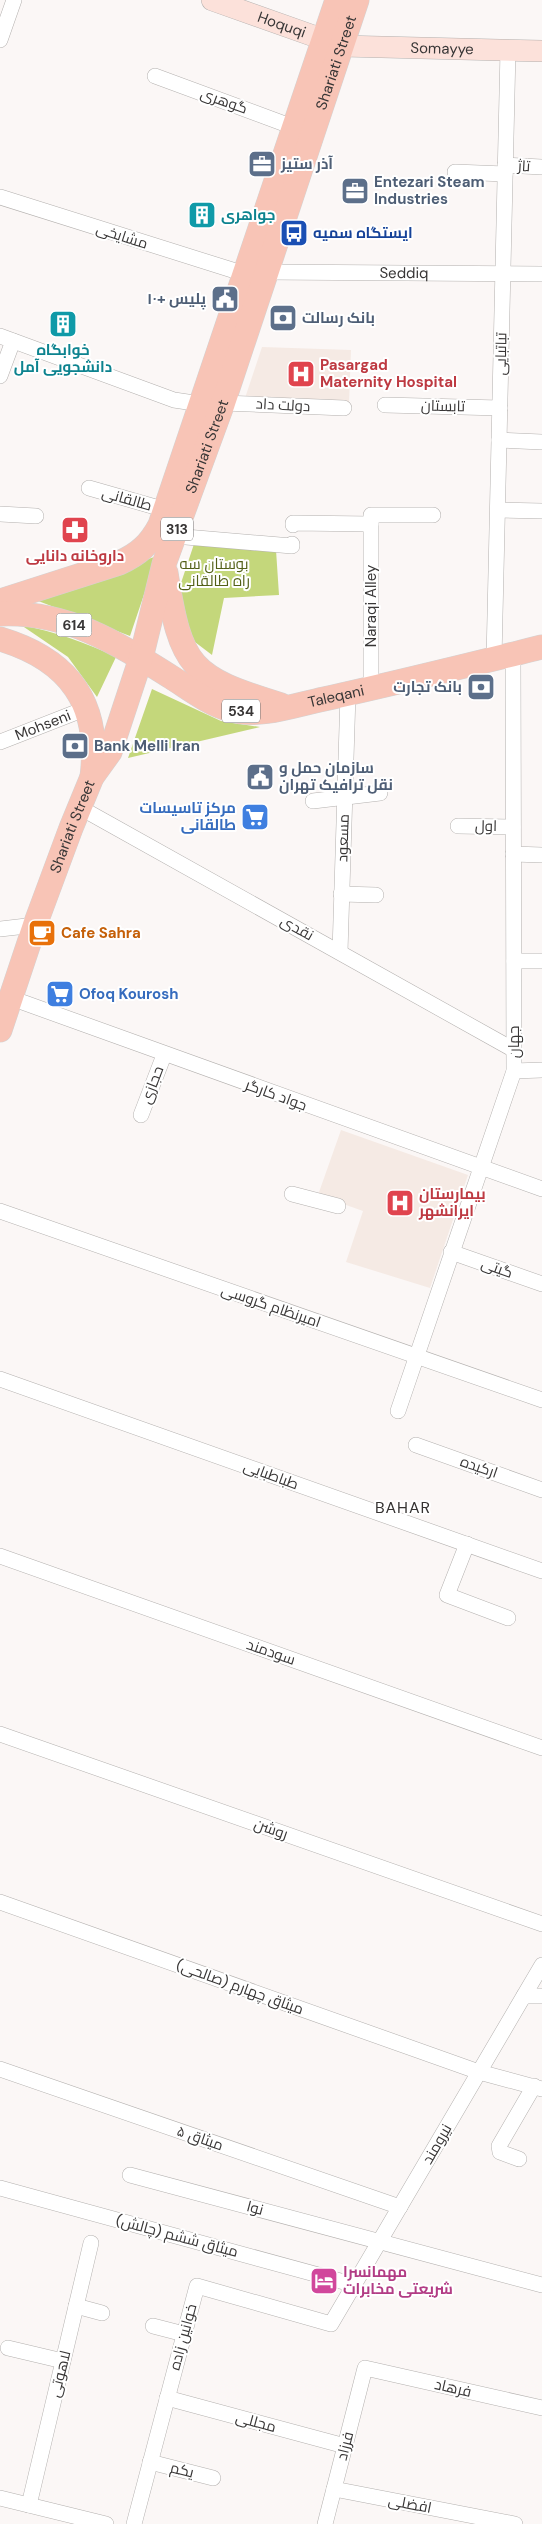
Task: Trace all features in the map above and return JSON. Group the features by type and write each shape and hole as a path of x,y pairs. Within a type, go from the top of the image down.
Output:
{"main road":[{"name":"Hoquqi","path":"212,0 332,43"},
{"name":"Shariati Street","path":"0,1030 35,925 79,808 92,778 110,752 141,658 164,564 174,536 212,403 332,43 336,0"},
{"name":"Shariati Street","path":"255,273 294,127 332,43 358,0"},
{"name":"Somayye","path":"332,43 542,51"},
{"name":"Shariati Street","path":"0,601 134,556 147,547 155,536 212,403"},
{"path":"164,564 173,620 187,656 212,679 234,690 288,706"},
{"name":"614","path":"0,614 28,614 73,624 117,642 141,658"},
{"path":"0,639 30,650 54,664 72,682 87,708 92,734 92,778"},
{"name":"Taleqani","path":"141,658 220,706 245,712 348,694 542,647"}],"street":[{"path":"0,40 14,0"},
{"name":"تباتبایی","path":"504,656 498,510 508,50"},
{"name":"گوهری","path":"156,76 294,127"},
{"name":"تاژ","path":"455,172 542,167"},
{"name":"مشایخی","path":"0,197 255,273"},
{"name":"Seddiq","path":"255,273 542,274"},
{"path":"0,376 6,339"},
{"name":"دولت داد","path":"6,339 174,400 344,408"},
{"name":"تابستان","path":"385,405 500,408"},
{"path":"499,440 542,442"},
{"name":"طالقانی","path":"89,488 166,510"},
{"path":"498,510 542,511"},
{"path":"0,514 36,516"},
{"path":"293,525 293,522 371,524 371,515 433,516"},
{"name":"Naraqi Alley","path":"371,524 371,688"},
{"path":"174,536 292,546 292,544"},
{"name":"جهان","path":"398,1411 514,1071 514,854 504,656"},
{"name":"مسعود","path":"340,952 348,694"},
{"name":"Mohseni","path":"0,742 87,708"},
{"path":"313,801 380,792"},
{"name":"نقدی","path":"79,808 514,1050"},
{"name":"اول","path":"458,826 513,827"},
{"path":"514,854 542,855"},
{"path":"341,894 376,894"},
{"path":"0,929 35,925"},
{"path":"514,961 542,961"},
{"name":"جواد کارگر","path":"11,998 164,1055 542,1189"},
{"name":"حجازی","path":"141,1115 164,1055"},
{"path":"514,1071 542,1070"},
{"path":"292,1194 338,1206"},
{"name":"امیرنظام گروسی","path":"0,1212 542,1400"},
{"name":"گیتی","path":"451,1252 542,1284"},
{"name":"طباطبایی","path":"0,1379 542,1571"},
{"name":"ارکیده","path":"416,1445 542,1490"},
{"path":"466,1544 447,1595 508,1618"},
{"name":"سودمند","path":"0,1556 542,1748"},
{"name":"روشن","path":"0,1734 542,1924"},
{"name":"میثاق چهارم (صالحی)","path":"0,1902 479,2072 538,2087"},
{"name":"نیرومند","path":"331,2324 542,1964"},
{"path":"524,1996 542,1996"},
{"name":"میثاق ۵","path":"0,2069 400,2207"},
{"path":"519,2158 500,2152 499,2146 538,2087"},
{"name":"نوا","path":"130,2175 542,2286"},
{"name":"میثاق ششم (چالش)","path":"0,2188 354,2285"},
{"name":"لاهوتی","path":"29,2505 92,2243"},
{"name":"خوانین زاده","path":"134,2524 197,2286 200,2285 331,2324"},
{"path":"76,2306 102,2312"},
{"path":"153,2326 184,2334"},
{"path":"8,2348 63,2361"},
{"name":"فرهاد","path":"365,2368 542,2408"},
{"name":"فرزاد","path":"325,2524 365,2368"},
{"name":"مجللی","path":"167,2398 345,2446"},
{"name":"یکم","path":"150,2462 213,2478"},
{"name":"افضلی","path":"334,2489 511,2524"},
{"path":"0,2498 106,2524"}],"shaded area":[{"name":"Pasargad Maternity Hospital","path":"262,347 351,350 349,403 245,398"},
{"name":"بیمارستان ایرانشهر","path":"341,1130 468,1175 430,1288 346,1262 363,1211 318,1195"}],"green space":[{"name":"بوستان سه راه طالقانی","path":"194,544 276,550 279,595 224,598 212,655 191,639 179,589"},
{"path":"157,556 130,636 33,599"},
{"path":"21,625 70,638 116,657 97,697 68,657"},
{"path":"152,689 221,721 260,727 128,758"}],"place":[{"name":"آذر ستیز","path":"262,164"},
{"name":"Entezari Steam Industries","path":"355,191"},
{"name":"جواهری","path":"202,215"},
{"name":"ایستگاه سمیه","path":"294,233"},
{"name":"پلیس +۱۰","path":"225,299"},
{"name":"بانک رسالت","path":"283,318"},
{"name":"خوابگاه دانشجویی آمل","path":"63,324"},
{"name":"Pasargad Maternity Hospital","path":"301,374"},
{"name":"داروخانه دانایی","path":"75,530"},
{"name":"بانک تجارت","path":"481,687"},
{"name":"Bank Melli Iran","path":"75,746"},
{"name":"سازمان حمل و نقل ترافیک تهران","path":"260,777"},
{"name":"مرکز تاسیسات طالقانی","path":"255,817"},
{"name":"Cafe Sahra","path":"42,933"},
{"name":"Ofoq Kourosh","path":"60,994"},
{"name":"بیمارستان ایرانشهر","path":"400,1203"},
{"name":"مهمانسرا شریعتی مخابرات","path":"324,2281"}],"district":[{"name":"BAHAR","path":"403,1507"}]}
